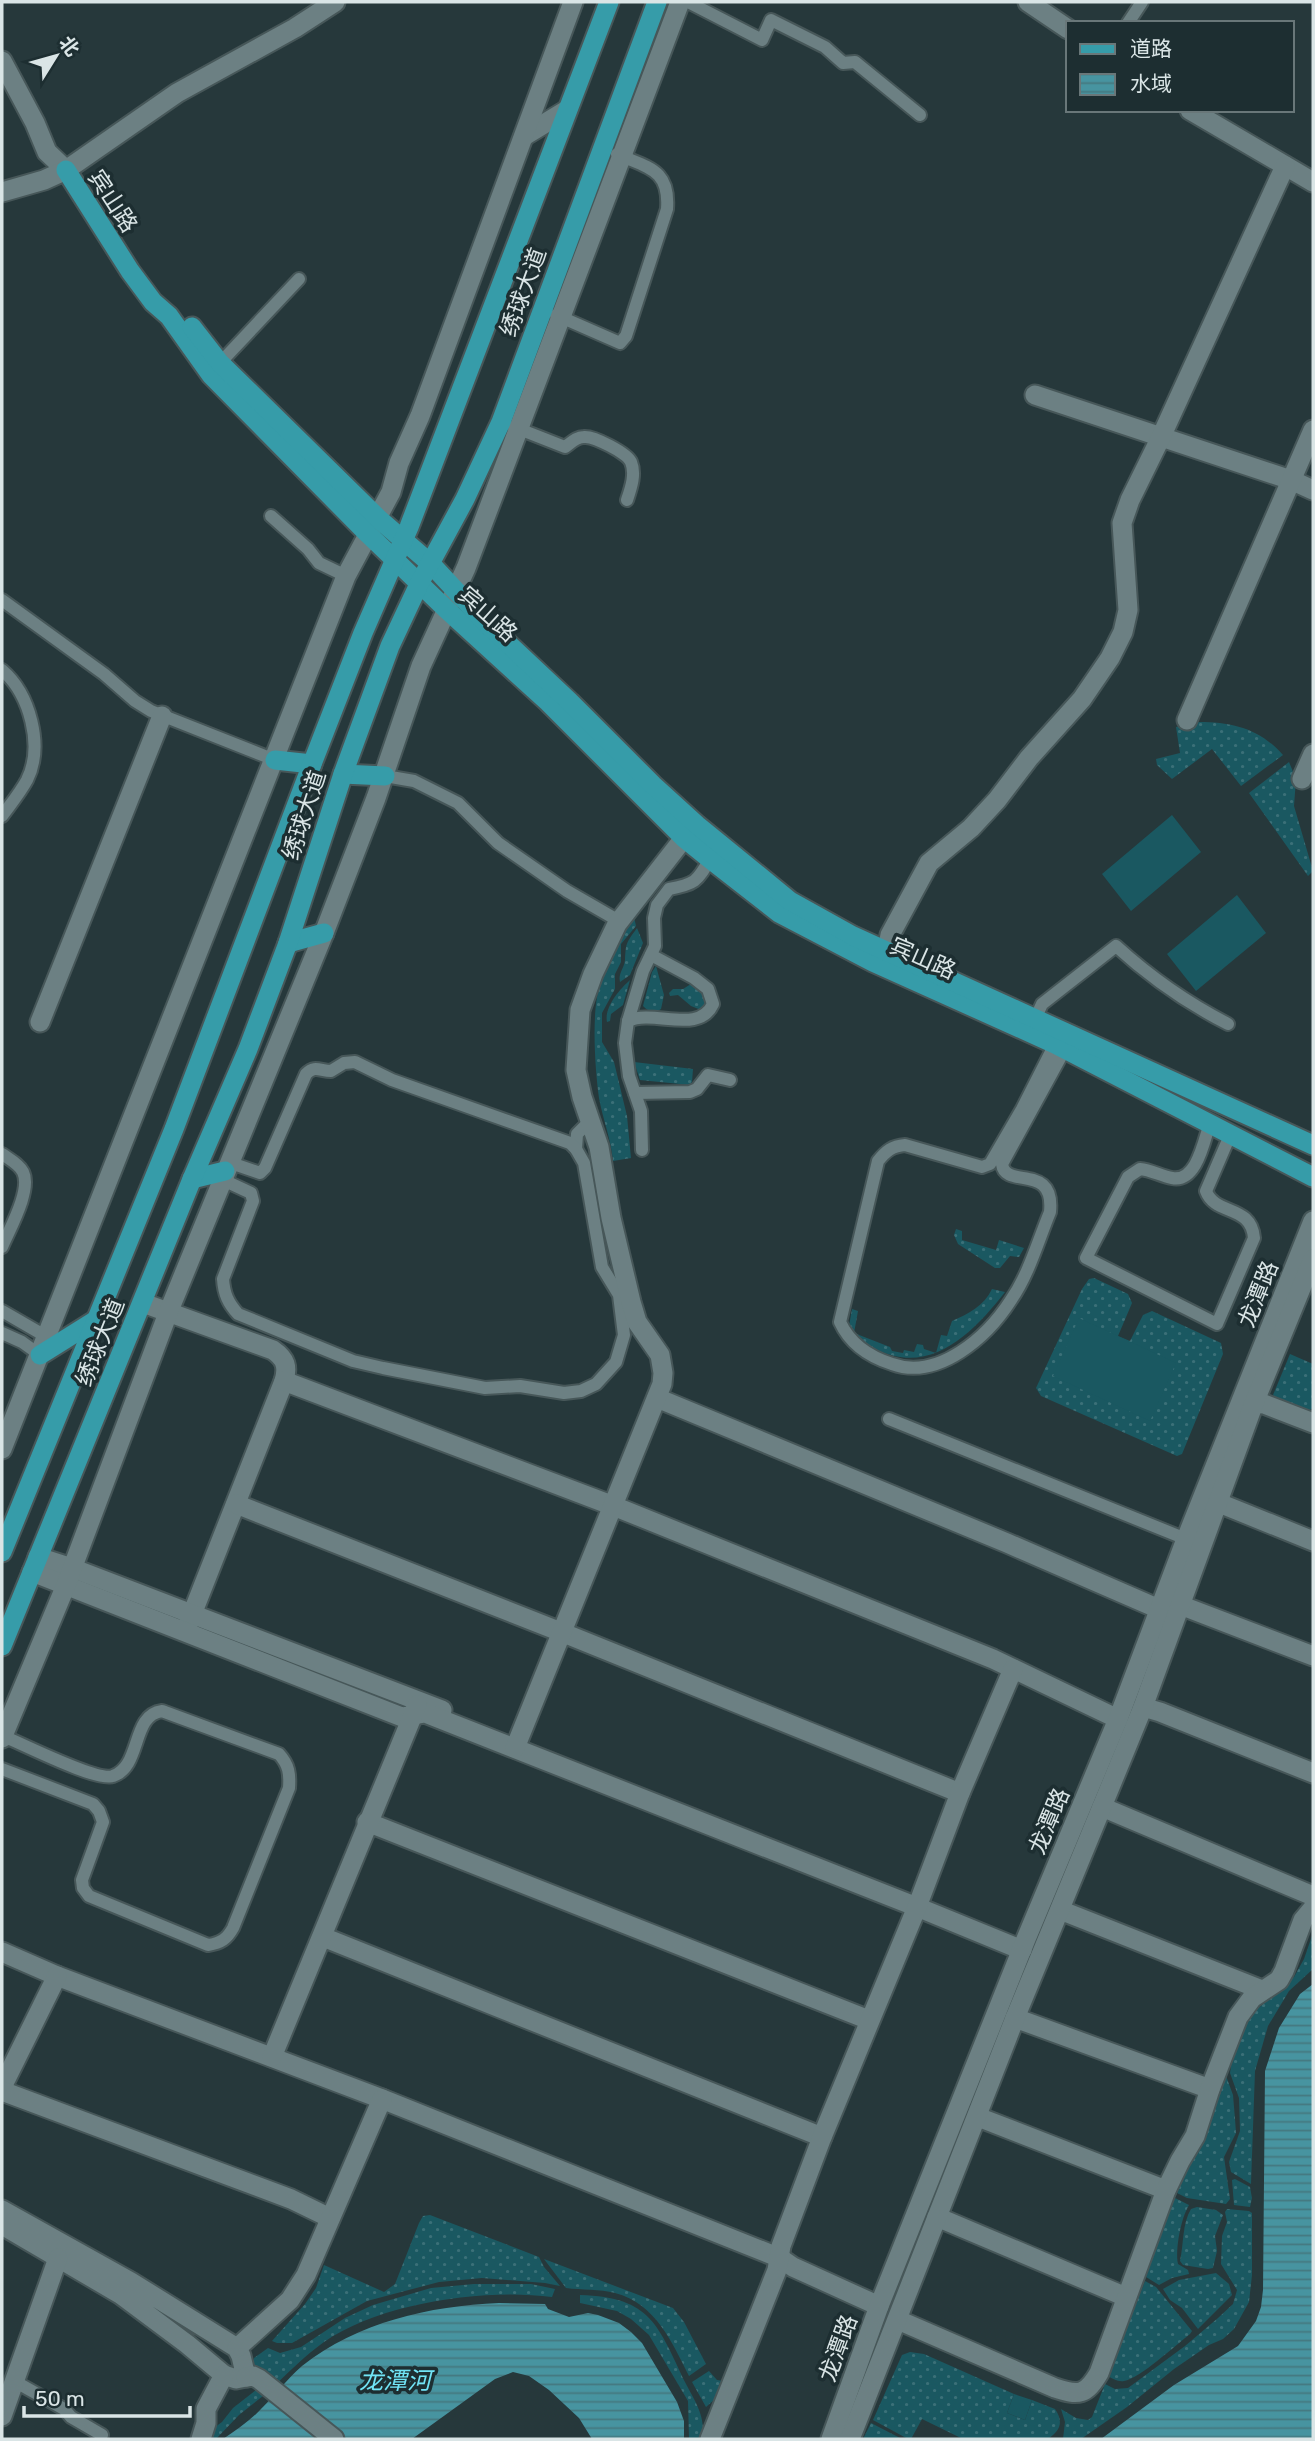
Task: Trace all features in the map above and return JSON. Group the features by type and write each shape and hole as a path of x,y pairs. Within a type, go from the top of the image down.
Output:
{"main road":[{"name":"绣球大道","path":"2,1552 174,1129 312,764 403,539 608,2"},
{"name":"绣球大道","path":"2,1646 192,1179 248,1049 288,943 343,774 390,646 419,582 510,426 551,314 603,148 657,2"},
{"name":"宾山路","path":"66,170 78,177 86,187 143,277 159,296 176,307 220,363 372,525 395,558 446,609 548,702 684,838 710,859 779,913 873,962 1060,1046 1313,1177"},
{"name":"宾山路","path":"66,170 130,271 153,302 169,316 211,375 372,525 403,539 431,564 485,622 697,825 790,901 833,926 1313,1145"},
{"path":"275,760 312,764"},
{"path":"343,774 385,776"},
{"path":"288,943 324,933"},
{"path":"192,1179 225,1171"},
{"path":"43,1346 96,1320"}],"street":[{"path":"2,192 44,180 66,170 177,93 295,28 335,2"},
{"path":"2,1449 346,576 391,492 399,464 425,403 573,2"},
{"path":"551,314 623,157 680,2"},
{"path":"1028,2 1066,28"},
{"path":"1042,2 1070,21"},
{"path":"2,61 47,152 66,170"},
{"path":"612,125 643,103"},
{"path":"524,136 567,110"},
{"path":"1194,112 1313,182"},
{"path":"1204,112 1313,174"},
{"path":"887,950 890,935 929,863 971,828 996,800 1029,758 1082,699 1110,658 1123,632 1128,610 1122,523 1130,500 1285,166"},
{"path":"1035,396 1291,480 1313,490"},
{"path":"2,1737 69,1576 168,1313 324,933 385,776 421,666 466,568 510,426"},
{"path":"1187,720 1313,430"},
{"path":"40,1023 162,716"},
{"path":"1302,779 1313,754"},
{"path":"517,1744 611,1505 657,1398 663,1373 660,1354 637,1322 611,1218 599,1147 576,1070 580,1010 593,974 619,921 684,838"},
{"name":"龙潭路","path":"831,2439 879,2306 1118,1719 1158,1609 1313,1221"},
{"name":"龙潭路","path":"850,2439 1015,2018 1143,1707 1254,1404 1313,1259"},
{"path":"143,1303 274,1350 284,1360 286,1367 284,1381 189,1623"},
{"path":"284,1381 611,1505 980,1654 1118,1719"},
{"path":"657,1398 1007,1543 1158,1609"},
{"path":"1254,1404 1264,1404 1313,1423"},
{"path":"1219,1503 1313,1541"},
{"path":"236,1504 960,1793"},
{"path":"35,1564 517,1744 919,1901 1024,1945"},
{"path":"1180,1605 1313,1656"},
{"path":"710,2439 780,2258 781,2246 822,2137 919,1901 960,1793 1013,1669"},
{"path":"1143,1707 1313,1773"},
{"path":"272,2057 416,1708"},
{"path":"1102,1807 1313,1896"},
{"path":"367,1822 869,2020"},
{"path":"898,2320 1055,2388 1079,2393 1090,2386 1099,2373 1166,2190 1195,2136 1238,2017 1245,2005 1279,1980 1303,1920 1313,1908"},
{"path":"1060,1910 1262,1990"},
{"path":"323,1937 822,2137"},
{"path":"2,1952 57,1976 382,2098 780,2258 793,2267 879,2306"},
{"path":"57,1976 2,2089 291,2199 330,2218"},
{"path":"1015,2018 1210,2089"},
{"path":"237,2347 289,2300 306,2274 382,2098"},
{"path":"978,2117 1166,2190"},
{"path":"2,2210 131,2282 237,2347 246,2376"},
{"path":"937,2217 1126,2297"},
{"path":"2,2225 120,2294 224,2375 236,2379 253,2376 334,2439"},
{"path":"2,2416 58,2258"},
{"path":"201,2439 206,2423 206,2409 224,2375"}],"lane":[{"path":"688,2 762,40 771,20 825,47 842,63 855,61 920,115"},
{"path":"1129,21 1142,2"},
{"path":"551,314 621,343 626,336 667,209 666,184 654,170 603,148"},
{"path":"220,363 299,279"},
{"path":"510,426 565,447 578,438 589,436 627,455 632,464 633,481 627,499"},
{"path":"271,516 308,549 319,563 346,576"},
{"path":"2,600 104,674 135,701 162,716 275,760"},
{"path":"2,670 22,694 30,713 33,757 28,778 2,816"},
{"path":"385,776 414,781 446,795 469,812 498,844 619,921"},
{"path":"642,1150 641,1111 626,1062 628,1021 643,971 655,946 654,918 657,905 669,889 688,886 694,882 710,859"},
{"path":"1036,1017 1042,1004 1116,946 1145,972 1200,1010 1228,1024"},
{"path":"628,1021 644,1016 694,1020 710,1012 713,1004 708,989 694,978 651,955"},
{"path":"1060,1046 1002,1164 1007,1174 1038,1181 1046,1186 1052,1200 1050,1212 1012,1300 984,1332 944,1361 913,1368 900,1367 873,1356 850,1339 840,1322 878,1160 895,1146 905,1145 982,1167 990,1164 1060,1046"},
{"path":"355,1062 391,1080 570,1143 584,1163 603,1267 619,1295 624,1335 616,1362 596,1384 581,1391 564,1393 520,1386 485,1388 363,1364 238,1314 229,1304 223,1279 253,1201 251,1193 225,1171 260,1173 265,1168 306,1074 317,1068 331,1072 344,1063 355,1062"},
{"path":"635,1093 690,1092 697,1089 708,1075 730,1080"},
{"path":"576,1149 577,1134 590,1121"},
{"path":"1210,1123 1195,1164 1185,1176 1176,1179 1140,1169 1128,1177 1086,1258 1217,1324 1254,1238 1254,1229 1249,1221 1237,1212 1213,1202 1206,1191 1231,1133"},
{"path":"2,1154 25,1174 25,1189 2,1247"},
{"path":"2,1311 43,1346"},
{"path":"2,1333 22,1342 43,1346"},
{"path":"889,1419 1186,1539"},
{"path":"2,1737 67,1765 106,1778 125,1769 146,1719 155,1712 162,1711 279,1754 290,1773 289,1788 229,1937 208,1945 89,1896 83,1888 82,1880 103,1822 99,1811 93,1804 2,1769"},
{"path":"14,2382 64,2409 71,2417 102,2435"}],"shaded area":[{"path":"1199,722 1245,729 1265,739 1283,755 1241,786 1212,749 1172,779 1157,765 1156,759 1180,753 1176,727"},
{"path":"1289,762 1296,779 1294,806 1313,871 1308,876 1249,793"},
{"path":"1172,815 1201,852 1131,911 1102,874"},
{"path":"1237,895 1266,933 1196,991 1167,954"},
{"path":"634,917 636,926 621,944 621,962 615,974 615,989 602,1013 602,1042 614,1062 627,1116 631,1158 613,1161 598,1086 595,1010 607,967"},
{"path":"637,928 643,943 630,975 620,982 627,943"},
{"path":"656,966 664,995 661,1009 654,1012 643,1006"},
{"path":"630,980 623,1005 611,1014 610,1021 607,1022 610,1004"},
{"path":"691,984 704,994 705,1005 701,1010 691,1006 678,995 670,996 669,993 673,989 683,989"},
{"path":"634,1062 693,1069 692,1082 690,1085 640,1080"},
{"path":"956,1229 962,1231 962,1240 996,1250 999,1240 1024,1248 1019,1257 1010,1256 1000,1268 995,1268 958,1244 954,1235"},
{"path":"1094,1278 1128,1294 1132,1303 1118,1336 1130,1341 1143,1315 1152,1311 1221,1343 1223,1354 1182,1454 1177,1456 1041,1396 1036,1388 1082,1289 1089,1279"},
{"path":"992,1289 1005,1292 980,1322 950,1346 936,1352 941,1335 947,1336 952,1321 980,1305"},
{"path":"852,1309 858,1311 854,1333 849,1326"},
{"path":"1079,1318 1176,1363 1150,1421 1053,1376"},
{"path":"854,1333 890,1347 892,1351 914,1352 917,1344 935,1353 916,1358 897,1357 873,1348"},
{"path":"1290,1354 1313,1364 1313,1408 1307,1412 1273,1395"},
{"path":"1313,1933 1313,1969 1289,1991 1268,2026 1255,2071 1251,2184 1231,2172 1229,2162 1240,2131 1239,2098 1230,2073 1231,2066 1248,2017 1294,1977"},
{"path":"1226,2076 1233,2095 1236,2133 1224,2157 1230,2199 1226,2204 1187,2198 1177,2193 1191,2158 1201,2148"},
{"path":"1232,2180 1250,2187 1250,2207 1234,2205"},
{"path":"1173,2197 1189,2205 1181,2225 1177,2258 1178,2264 1188,2270 1189,2274 1159,2285 1146,2277"},
{"path":"1197,2207 1216,2210 1223,2215 1215,2236 1217,2251 1213,2268 1183,2265 1180,2261 1186,2221 1191,2209"},
{"path":"1227,2209 1252,2213 1249,2302 1234,2329 1223,2339 1209,2345 1174,2369 1081,2439 1063,2439 1065,2422 1061,2409 1076,2418 1088,2420 1092,2417 1105,2384 1115,2389 1128,2388 1185,2346 1233,2304 1237,2290 1221,2264"},
{"path":"430,2215 539,2257 560,2286 482,2278 439,2282 367,2301 292,2343 272,2341 316,2288 324,2265 384,2292 395,2284 419,2223 423,2216"},
{"path":"544,2259 673,2308 684,2322 706,2364 689,2376 661,2326 641,2306 615,2293 566,2288"},
{"path":"1216,2273 1229,2284 1232,2295 1198,2329 1163,2289 1179,2280"},
{"path":"1145,2281 1156,2287 1192,2331 1139,2374 1131,2379 1118,2381 1108,2376"},
{"path":"474,2284 531,2284 555,2289 552,2297 465,2297 433,2301 374,2317 347,2328 324,2342 275,2385 252,2366 254,2358 268,2348 280,2353 301,2347 345,2318 373,2305 431,2288"},
{"path":"580,2295 623,2302 650,2318 668,2346 697,2404 703,2424 702,2439 689,2439 688,2401 649,2335 617,2311 580,2303"},
{"path":"910,2352 924,2354 1014,2394 1007,2413 1025,2420 1032,2400 1055,2409 1060,2422 1058,2429 1048,2439 963,2439 922,2419 911,2439 908,2439 873,2420 902,2355"},
{"path":"709,2371 717,2380 724,2381 714,2400 706,2407 692,2382"},
{"path":"261,2386 268,2392 239,2415 216,2439 205,2439 233,2408"},
{"path":"1014,2394 1032,2400 1025,2420 1007,2413"},
{"path":"871,2423 902,2439 863,2439"}],"water":[{"path":"1313,1984 1313,2439 1101,2439 1174,2385 1238,2346 1256,2321 1263,2290 1265,2071 1279,2028 1300,1994"},
{"name":"龙潭河","path":"499,2303 545,2304 548,2309 569,2317 588,2313 619,2323 642,2343 677,2402 684,2421 684,2439 592,2439 579,2418 549,2390 529,2376 513,2372 495,2379 412,2439 223,2439 257,2413 302,2366 347,2338 395,2319 421,2313"}]}
